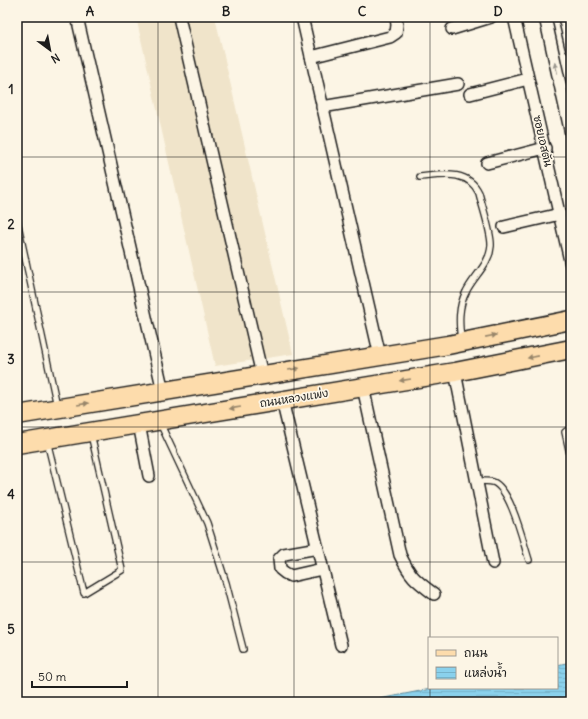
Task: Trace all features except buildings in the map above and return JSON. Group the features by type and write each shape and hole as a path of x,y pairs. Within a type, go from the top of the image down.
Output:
{"main road":[{"path":"17,415 380,356 571,320"},
{"path":"455,343 455,372"},
{"name":"ถนนหลวงแพ่ง","path":"17,444 455,372 571,349"}],"street":[{"path":"77,17 163,391"},
{"path":"179,17 262,375"},
{"path":"302,17 380,356"},
{"path":"311,57 390,37 396,33 398,25 396,17"},
{"path":"452,29 492,17"},
{"name":"ซอยเอสตัน","path":"514,17 571,265"},
{"path":"545,17 571,134"},
{"path":"564,17 571,47"},
{"path":"470,94 528,79"},
{"path":"322,107 458,84"},
{"path":"486,163 545,148"},
{"path":"504,226 560,214"},
{"path":"455,372 493,563"},
{"path":"363,387 395,538 400,555 407,569 416,581 434,594"},
{"path":"282,400 341,645"},
{"path":"139,424 149,476"},
{"path":"318,548 284,554 279,558 280,569 291,576 322,568"}],"lane":[{"path":"420,177 450,174 463,177 471,181 479,192 490,237 491,247 488,258 466,291 460,307 455,343"},
{"path":"17,220 58,408"},
{"path":"158,421 207,523 226,583 243,649"},
{"path":"571,428 565,432 571,459"},
{"path":"47,439 84,593 122,570 90,432"},
{"path":"477,481 493,482 503,491 512,510 528,560"}],"shaded area":[{"path":"136,17 215,17 293,354 215,366"}],"water":[{"path":"571,662 571,702 363,702 431,689 558,689 558,665"}]}
